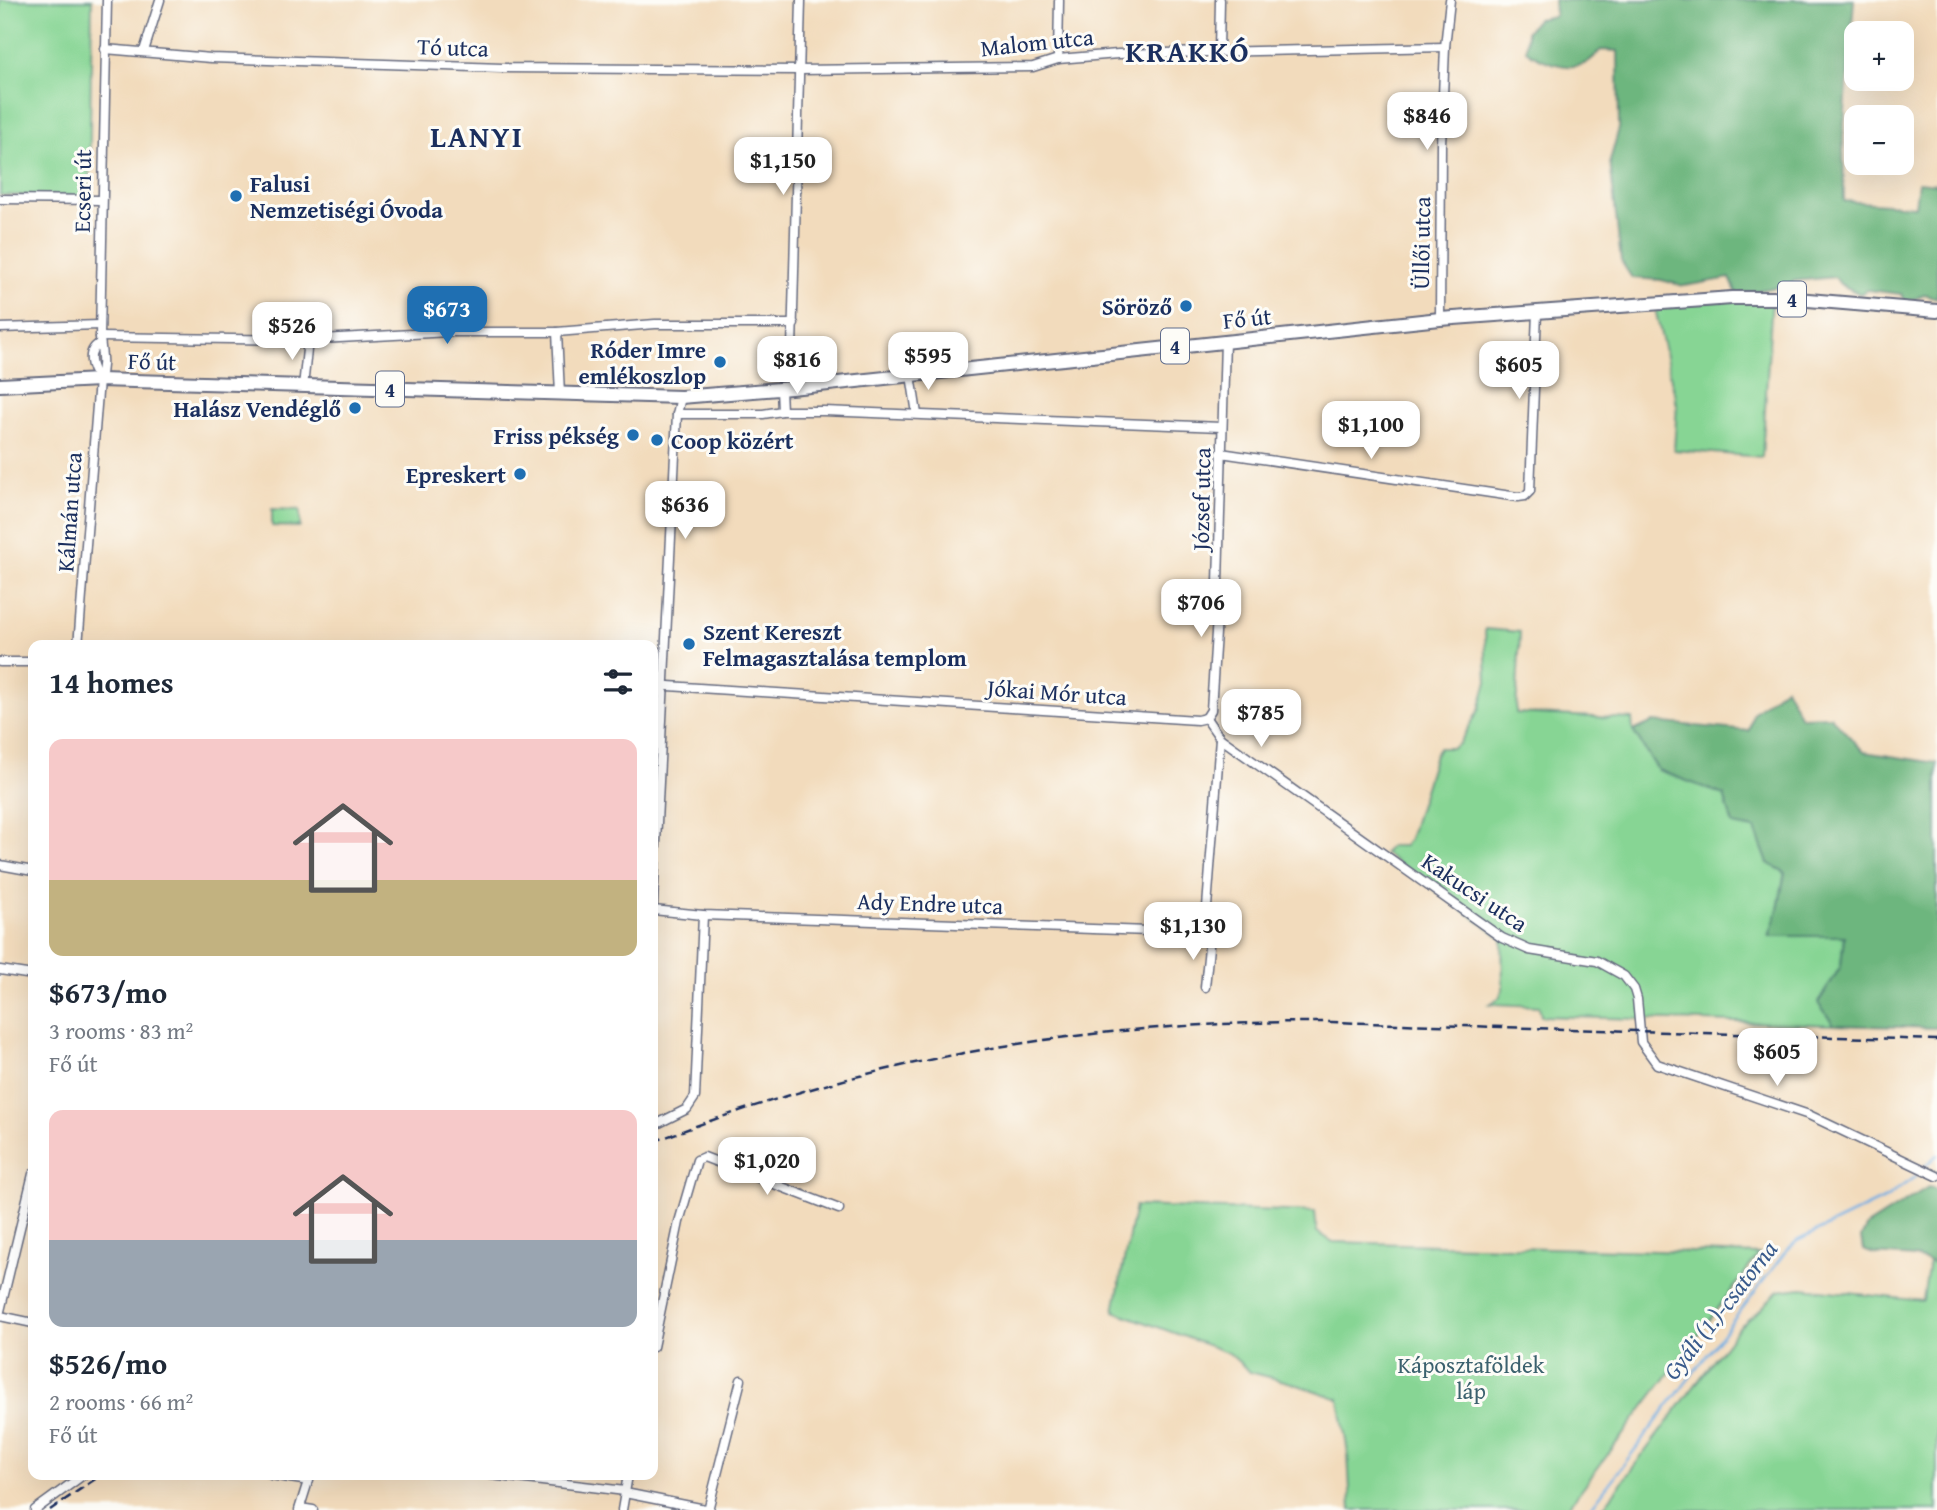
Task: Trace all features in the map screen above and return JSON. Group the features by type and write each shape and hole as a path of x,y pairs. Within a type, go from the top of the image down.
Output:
{"main road":[{"name":"Fő út","path":"0,385 99,380 681,397 786,389 1440,319 1732,298 1785,298 1937,311"}],"street":[{"name":"Ecseri út","path":"100,340 107,0"},
{"path":"144,51 160,0"},
{"path":"782,411 794,324 801,0"},
{"path":"1058,59 1059,0"},
{"path":"1219,51 1220,0"},
{"name":"Üllői utca","path":"1440,319 1441,144 1450,0"},
{"name":"Malom utca","path":"800,70 1033,67 1058,59 1118,54 1445,47"},
{"name":"Tó utca","path":"105,49 211,58 502,68 800,70"},
{"path":"0,199 101,200"},
{"path":"1221,453 1525,496 1530,491 1537,312"},
{"name":"Fő út","path":"100,340 309,340 449,331 557,332 655,324 794,324"},
{"path":"0,328 100,325"},
{"path":"557,332 560,394"},
{"name":"Kálmán utca","path":"78,640 99,380 90,368 92,352 100,340"},
{"path":"303,387 309,340"},
{"name":"József utca","path":"1206,718 1211,710 1217,617 1225,341"},
{"path":"911,375 917,414"},
{"path":"658,794 677,414 681,397"},
{"path":"677,414 763,414 782,411 917,414 1222,427"},
{"path":"0,662 28,662"},
{"name":"Jókai Mór utca","path":"658,685 1197,720 1206,718"},
{"path":"1205,987 1209,947 1205,933 1220,738 1206,718"},
{"name":"Kakucsi utca","path":"1220,738 1502,939 1529,950 1597,961 1624,976 1634,989 1637,999 1641,1042 1657,1064 1809,1115 1937,1176"},
{"path":"0,865 28,870"},
{"name":"Ady Endre utca","path":"658,910 703,915 1205,933"},
{"path":"658,1123 692,1104 695,1097 703,915"},
{"path":"0,970 28,973"},
{"path":"658,1300 697,1160 704,1157 839,1209"},
{"path":"0,1311 28,1195"},
{"path":"0,1317 28,1322"},
{"path":"530,1480 625,1492 709,1510 741,1380"},
{"path":"35,1510 72,1480"},
{"path":"309,1480 300,1509 313,1510"},
{"path":"622,1510 627,1480"}],"green space":[{"path":"0,0 92,0 89,196 0,195"},
{"path":"1554,0 1854,0 1852,21 1844,21 1844,91 1847,91 1843,136 1844,201 1915,206 1918,182 1937,184 1937,298 1924,294 1906,304 1901,294 1867,290 1860,294 1840,284 1835,277 1794,281 1789,285 1737,294 1730,278 1684,286 1661,280 1632,278 1621,261 1610,161 1619,128 1618,51 1601,50 1586,63 1570,66 1546,61 1526,50 1527,31 1537,19 1555,16"},
{"path":"1772,298 1762,457 1674,450 1677,405 1654,304"},
{"path":"272,509 300,510 300,527 272,526"},
{"path":"1485,629 1520,632 1516,713 1632,719 1633,731 1658,770 1725,795 1733,825 1755,829 1768,863 1785,872 1778,910 1844,935 1841,966 1818,1003 1834,1025 1541,1016 1539,1006 1490,1004 1499,998 1503,989 1502,938 1384,853 1390,846 1404,846 1409,839 1435,755 1439,748 1452,748 1459,744 1479,710 1487,682"},
{"path":"1785,687 1801,717 1830,716 1864,752 1937,763 1937,1028 1834,1025 1818,1003 1841,966 1844,936 1769,936 1778,910 1785,872 1768,863 1755,829 1733,825 1724,795 1658,770 1633,731 1653,722 1749,731 1753,713"},
{"path":"1928,1187 1937,1189 1937,1264 1915,1257 1874,1254 1863,1250 1861,1238 1867,1226"},
{"name":"Káposztaföldek láp","path":"1135,1206 1315,1212 1317,1232 1333,1242 1759,1254 1566,1510 1351,1510 1348,1453 1339,1399 1250,1372 1229,1353 1114,1311"},
{"path":"1929,1261 1937,1264 1937,1510 1601,1510 1739,1327 1778,1291 1802,1288 1923,1301"}],"waterway":[{"name":"Gyáli (1.)-csatorna","path":"1926,1165 1937,1155"},
{"name":"Gyáli (1.)-csatorna","path":"1589,1510 1786,1251 1797,1241 1886,1198 1916,1176"}],"railway":[{"path":"658,1140 820,1086 903,1066 986,1049 1156,1028 1332,1022 1937,1040"},
{"path":"50,1510 94,1480"}],"place":[{"name":"Falusi Nemzetiségi Óvoda","path":"236,196"},
{"name":"Söröző","path":"1186,306"},
{"name":"Róder Imre emlékoszlop","path":"720,362"},
{"name":"Halász Vendéglő","path":"355,408"},
{"name":"Friss pékség","path":"633,435"},
{"name":"Coop közért","path":"657,440"},
{"name":"Epreskert","path":"520,474"},
{"name":"Szent Kereszt Felmagasztalása templom","path":"689,644"}],"district":[{"name":"KRAKKÓ","path":"1188,51"},
{"name":"LANYI","path":"477,136"}]}
